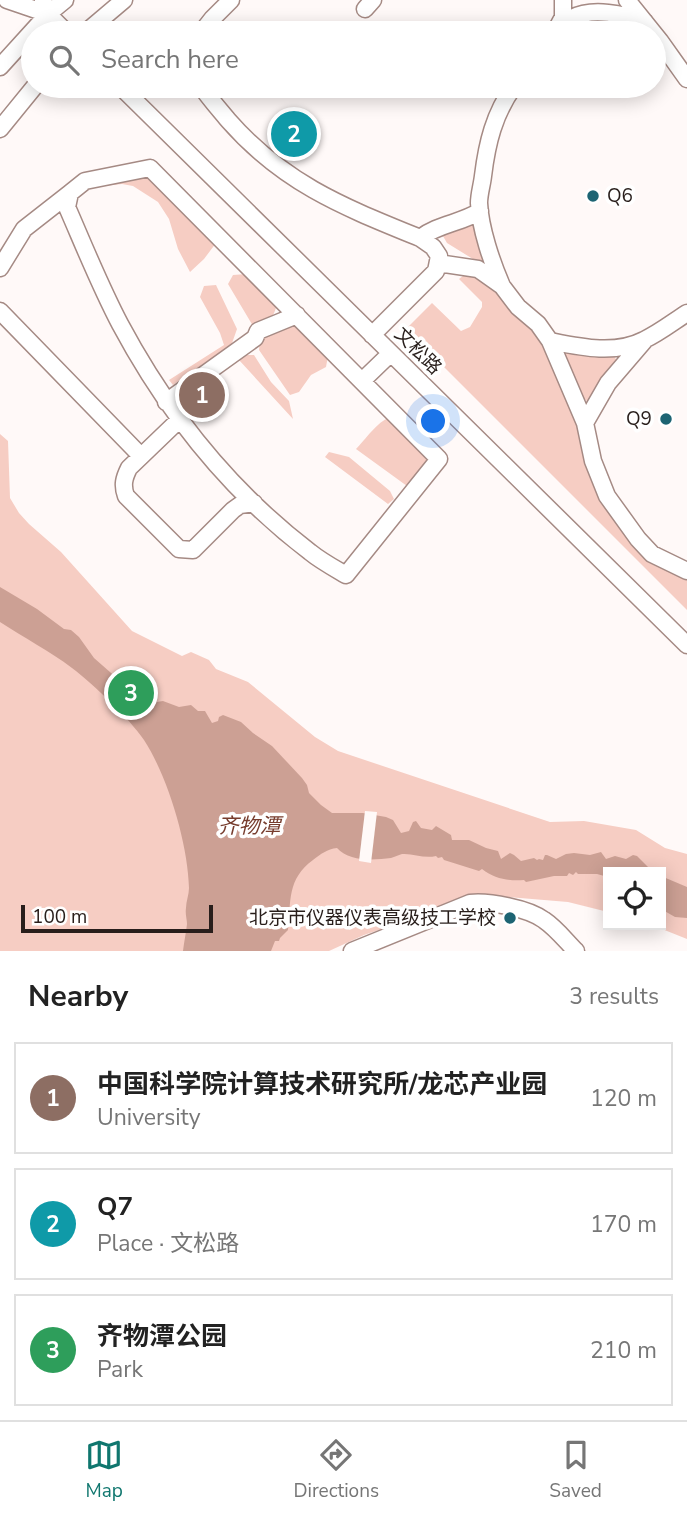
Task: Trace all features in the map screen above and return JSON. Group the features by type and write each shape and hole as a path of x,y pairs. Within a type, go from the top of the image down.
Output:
{"street":[{"path":"7,0 46,7 65,0"},
{"path":"99,21 124,0"},
{"path":"210,21 231,0"},
{"path":"561,21 563,0"},
{"path":"627,0 644,21"},
{"path":"46,7 57,21"},
{"path":"35,21 46,7"},
{"path":"569,21 589,13 633,17 643,21"},
{"path":"0,67 21,40"},
{"path":"666,49 687,79"},
{"path":"0,129 25,98"},
{"name":"文松路","path":"132,98 686,643"},
{"path":"211,98 258,150 292,177 328,198 420,238 433,247 439,256 436,271 372,335"},
{"path":"506,98 493,123 479,202 492,263 502,286 518,307 538,324 550,341 585,423 593,461 607,496 652,554 687,571"},
{"path":"0,268 24,229 85,181 150,168 439,459 346,575 312,554 234,484 166,402 104,293 67,207 70,193"},
{"path":"420,238 429,231 460,222 480,211"},
{"path":"438,263 478,269 502,286"},
{"path":"0,311 141,456"},
{"path":"550,341 580,347 623,347 643,341 687,313"},
{"path":"166,402 255,338 258,331 297,316"},
{"path":"585,423 608,383 643,341"},
{"path":"362,381 391,353"},
{"path":"180,419 129,468 124,477 123,488 126,496 179,549 193,550 233,510 240,505 254,503"},
{"path":"352,951 470,903 482,902 517,909 544,920 576,951"}],"shaded area":[{"path":"149,177 216,243 190,272 178,249 169,219 158,202 133,186 122,184 86,188 93,184"},
{"path":"475,222 486,261 481,264 447,243 443,236"},
{"path":"473,273 495,289 540,338 577,420 586,465 600,500 626,535 649,559 687,580 687,610 406,329 432,303 461,331 470,327 482,307 482,302 459,279"},
{"path":"246,274 277,303 270,319 253,326 228,284 233,275"},
{"path":"216,285 237,329 231,346 173,385 169,380 224,345 200,297 204,286"},
{"path":"292,322 328,356 326,367 311,375 299,392 290,395 259,350 260,339"},
{"path":"567,351 608,352 617,361 589,403 581,396 565,359"},
{"path":"246,355 254,355 271,382 289,401 293,419 239,360"},
{"path":"389,418 431,459 414,484 407,486 356,449 376,427"},
{"path":"0,434 8,441 10,498 19,513 61,552 132,631 182,656 191,652 209,660 216,669 248,682 315,737 338,751 550,822 584,821 636,830 665,848 687,854 687,939 664,930 666,867 603,867 603,911 568,902 483,895 364,935 329,951 0,951"},
{"path":"329,452 349,457 390,491 394,499 388,504 325,457"}],"water":[{"name":"齐物潭","path":"0,587 64,629 71,630 94,658 140,695 179,707 191,705 198,711 205,711 212,723 223,715 241,722 272,746 302,778 309,793 332,813 363,813 386,817 393,820 401,833 409,831 416,821 421,828 432,830 436,826 451,835 452,840 469,840 498,851 501,859 510,853 521,861 534,858 543,860 545,855 556,859 566,854 590,855 601,852 606,859 615,856 626,859 637,856 648,867 603,867 603,876 576,872 573,875 569,873 567,876 526,882 507,880 482,869 479,871 444,860 442,857 402,854 391,858 362,859 348,856 337,848 324,852 299,875 290,900 288,930 279,941 275,941 271,951 183,951 187,924 188,871 181,832 169,791 153,755 130,722 90,683 64,662 0,622"},
{"path":"666,878 687,887 687,918 675,917 666,912"}],"pier":[{"path":"365,811 377,812 371,863 359,861"}],"place":[{"name":"Q7","path":"294,134"},
{"name":"Q6","path":"593,196"},
{"name":"中国科学院计算技术研究所/龙芯产业园","path":"202,395"},
{"name":"Q9","path":"666,419"},
{"name":"齐物潭公园","path":"131,693"},
{"name":"北京市仪器仪表高级技工学校","path":"510,918"}]}
